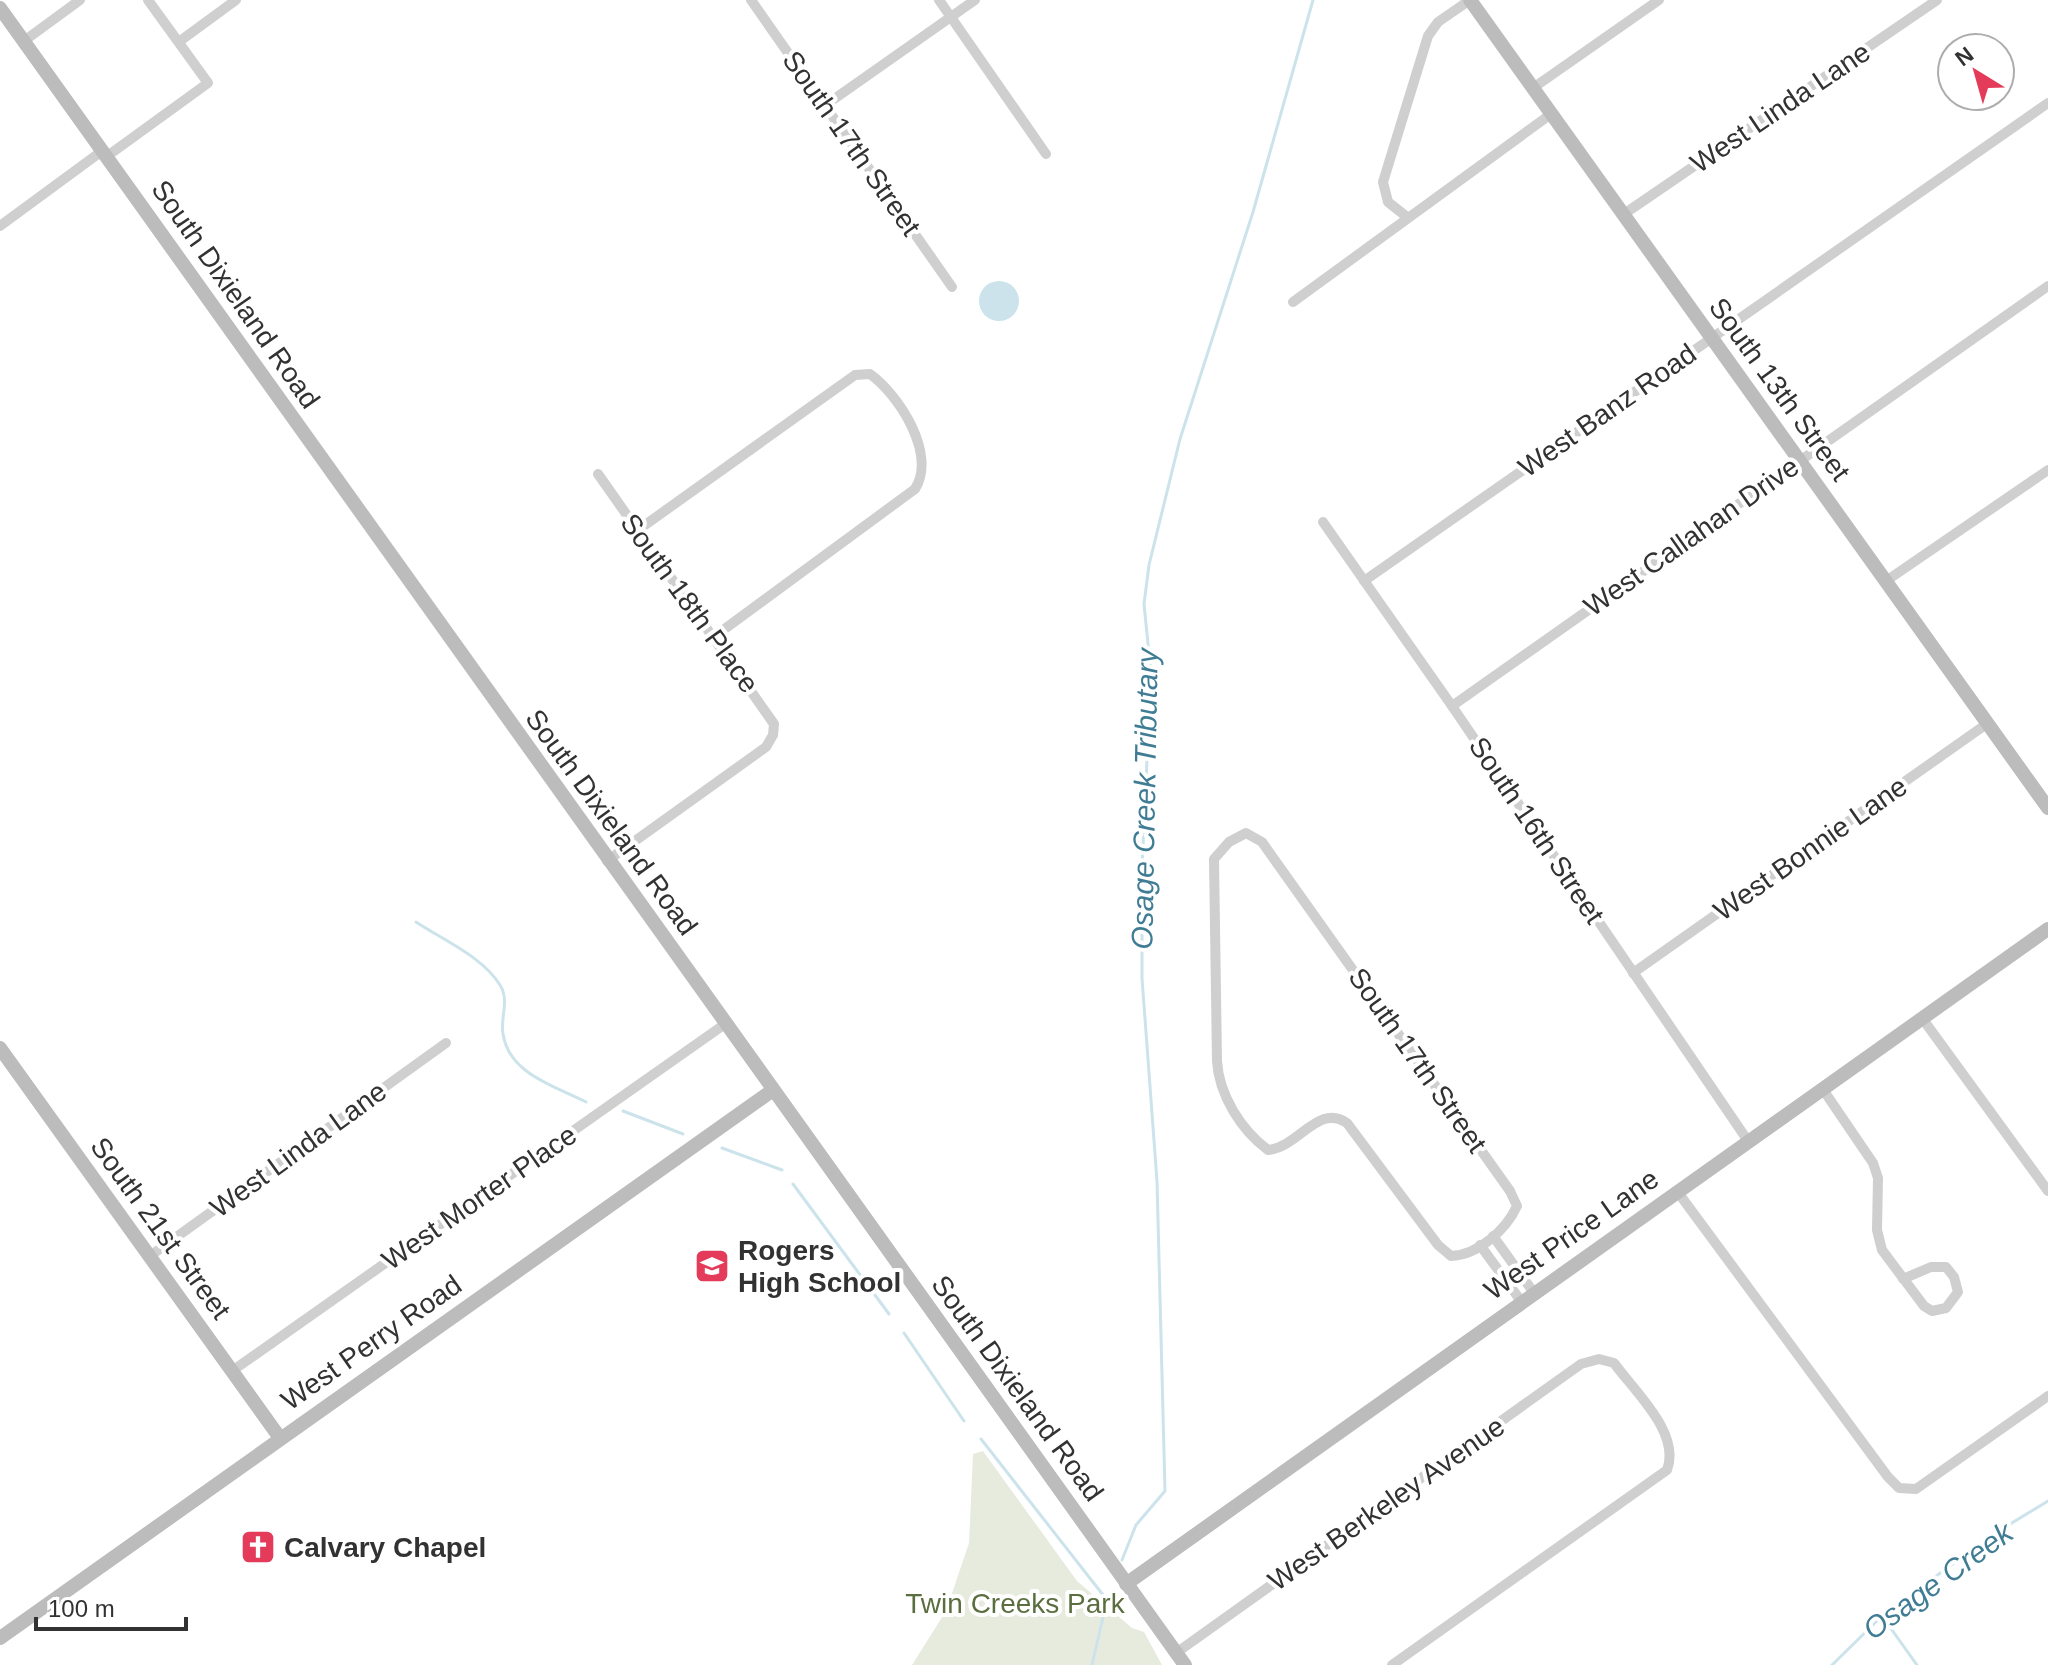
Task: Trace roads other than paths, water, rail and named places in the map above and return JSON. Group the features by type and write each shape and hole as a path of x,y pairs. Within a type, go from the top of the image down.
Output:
{"street":[{"path":"24,41 80,0"},
{"path":"0,226 207,86 207,79 148,0"},
{"path":"180,41 236,0"},
{"name":"South 17th Street","path":"751,0 827,104 952,287"},
{"path":"939,0 1046,154"},
{"path":"827,104 975,0"},
{"path":"1407,217 1388,202 1383,182 1428,36 1438,22 1470,0"},
{"name":"South 13th Street","path":"1470,0 2048,808"},
{"path":"1533,88 1659,0"},
{"name":"West Linda Lane","path":"1624,214 1937,0"},
{"name":"South Dixieland Road","path":"0,8 1180,1659"},
{"name":"West Banz Road","path":"1364,581 2048,103"},
{"path":"1293,302 1551,114"},
{"name":"West Callahan Drive","path":"1452,706 2048,286"},
{"path":"638,530 855,375 870,374 887,393 918,438 923,464 921,480 908,496 715,636"},
{"path":"1886,581 2048,470"},
{"name":"South 18th Place","path":"598,474 771,716 773,735 766,747 607,861"},
{"name":"South 16th Street","path":"1323,522 1748,1141"},
{"name":"West Bonnie Lane","path":"1633,973 1988,723"},
{"name":"South 17th Street","path":"1480,1245 1466,1255 1451,1256 1438,1245 1347,1123 1336,1115 1325,1116 1291,1142 1268,1150 1257,1142 1228,1102 1218,1069 1214,859 1229,842 1246,833 1262,842 1510,1191 1517,1206 1509,1224 1493,1236"},
{"name":"West Price Lane","path":"1126,1584 2048,929"},
{"path":"1922,1018 2048,1191"},
{"name":"West Morter Place","path":"232,1371 725,1024"},
{"name":"West Linda Lane","path":"150,1256 446,1043"},
{"name":"South 21st Street","path":"0,1048 280,1438"},
{"path":"1822,1088 1873,1163 1878,1178 1878,1238 1886,1258 1924,1306 1932,1311 1946,1308 1958,1292 1954,1277 1946,1267 1931,1267 1903,1279"},
{"name":"West Perry Road","path":"0,1638 773,1090"},
{"path":"1677,1191 1899,1488 1916,1489 2048,1396"},
{"path":"1493,1236 1528,1297 1480,1245 1493,1236"},
{"name":"West Berkeley Avenue","path":"1180,1659 1581,1364 1599,1359 1614,1363 1669,1438 1672,1456 1667,1470 1392,1665"}],"water":[{"path":"999,281 1013,287 1019,301 1013,315 999,321 985,315 979,301 985,287"}],"waterway":[{"name":"Osage Creek Tributary","path":"1122,1560 1136,1525 1165,1491 1157,1181 1142,978 1142,867 1151,674 1144,604 1149,565 1180,439 1253,212 1313,0"},
{"path":"416,922 462,950 493,975 503,991 502,1028 507,1048 514,1059 535,1077 586,1102"},
{"path":"623,1111 683,1134"},
{"path":"722,1148 782,1170"},
{"path":"793,1184 889,1314"},
{"path":"904,1333 964,1421"},
{"path":"981,1439 1107,1600 1092,1665"},
{"name":"Osage Creek","path":"1832,1665 1882,1616 1992,1535 2048,1501"},
{"path":"1882,1616 1917,1665"}],"place":[{"name":"Rogers High School","path":"712,1266"},
{"name":"Calvary Chapel","path":"258,1547"}],"park label":[{"name":"Twin Creeks Park","path":"1015,1603"}]}
